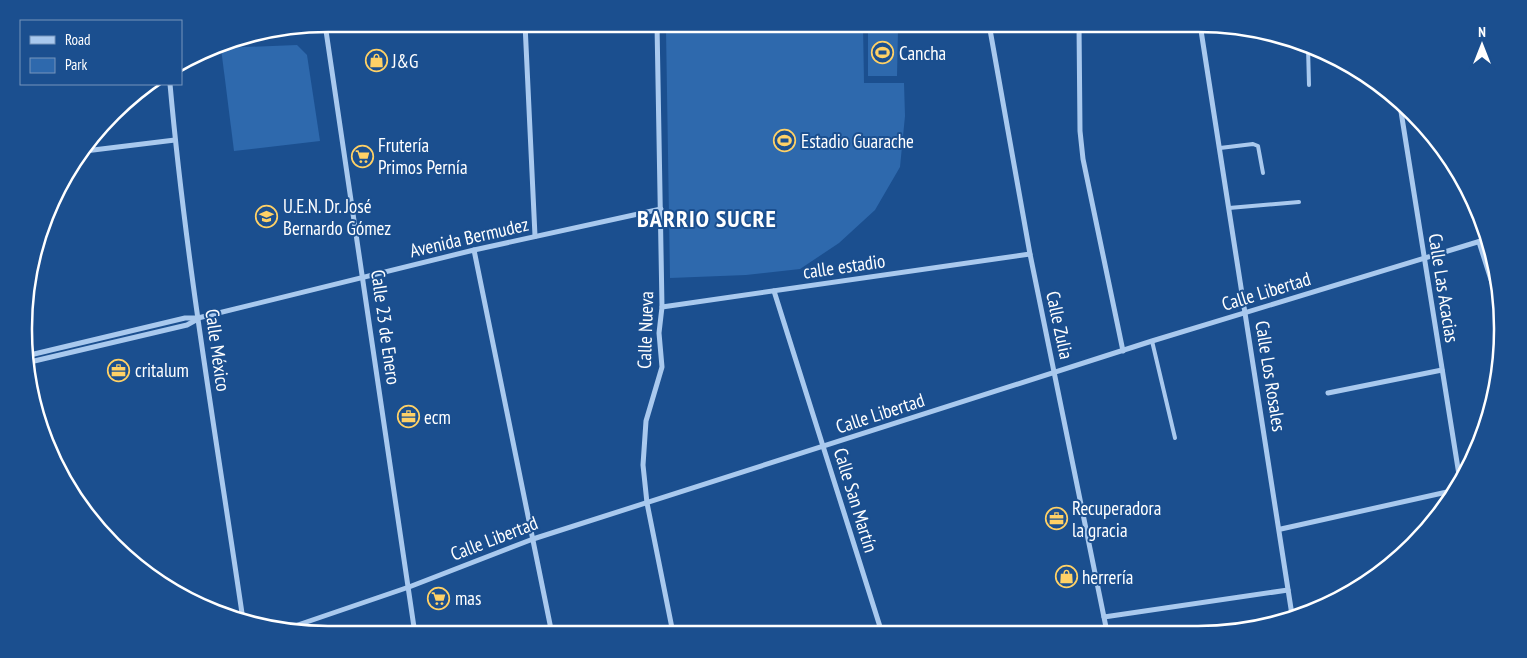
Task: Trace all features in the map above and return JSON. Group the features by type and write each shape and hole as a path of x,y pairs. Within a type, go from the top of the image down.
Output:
{"street":[{"name":"Calle 23 de Enero","path":"326,32 364,278 414,626"},
{"path":"525,32 535,236"},
{"name":"Calle Nueva","path":"657,32 662,307 659,333 662,366 646,421 643,465 647,503 672,626"},
{"name":"Calle Zulia","path":"989,32 1030,254 1106,626"},
{"path":"1079,32 1080,131 1083,159 1123,351"},
{"name":"Calle Los Rosales","path":"1201,32 1291,610"},
{"name":"Calle México","path":"170,85 175,140 198,318 242,612"},
{"name":"Calle Las Acacias","path":"1401,113 1458,471"},
{"path":"93,150 175,140"},
{"name":"Avenida Bermudez","path":"34,353 185,318 198,318 474,250 660,209"},
{"name":"Calle Libertad","path":"301,624 409,587 533,539 1152,341 1481,241"},
{"path":"474,250 550,626"},
{"name":"calle estadio","path":"662,307 1030,254"},
{"name":"Calle San Martín","path":"774,291 880,626"},
{"name":"Avenida Bermudez","path":"34,361 187,325 198,318"},
{"path":"1328,393 1442,370"},
{"path":"1280,530 1446,492"},
{"path":"1104,617 1288,590"}],"lane":[{"path":"1308,54 1309,85"},
{"path":"1220,148 1253,144 1258,146 1263,173"},
{"path":"1229,208 1299,202"},
{"path":"1152,341 1175,438"}],"green space":[{"name":"Estadio Guarache","path":"666,32 863,32 864,83 904,83 905,116 900,167 875,210 839,243 800,269 746,275 670,278"},
{"name":"Cancha","path":"868,32 898,32 897,76 868,76"},
{"path":"297,45 307,55 320,141 234,151 222,53 236,47"}],"place":[{"name":"Cancha","path":"883,53"},
{"name":"J&G","path":"376,61"},
{"name":"Estadio Guarache","path":"785,141"},
{"name":"Frutería Primos Pernía","path":"362,156"},
{"name":"U.E.N. Dr. José Bernardo Gómez","path":"267,217"},
{"name":"critalum","path":"119,370"},
{"name":"ecm","path":"408,417"},
{"name":"Recuperadora la gracia","path":"1056,519"},
{"name":"herrería","path":"1066,577"},
{"name":"mas","path":"439,598"}],"district":[{"name":"BARRIO SUCRE","path":"707,219"}]}
